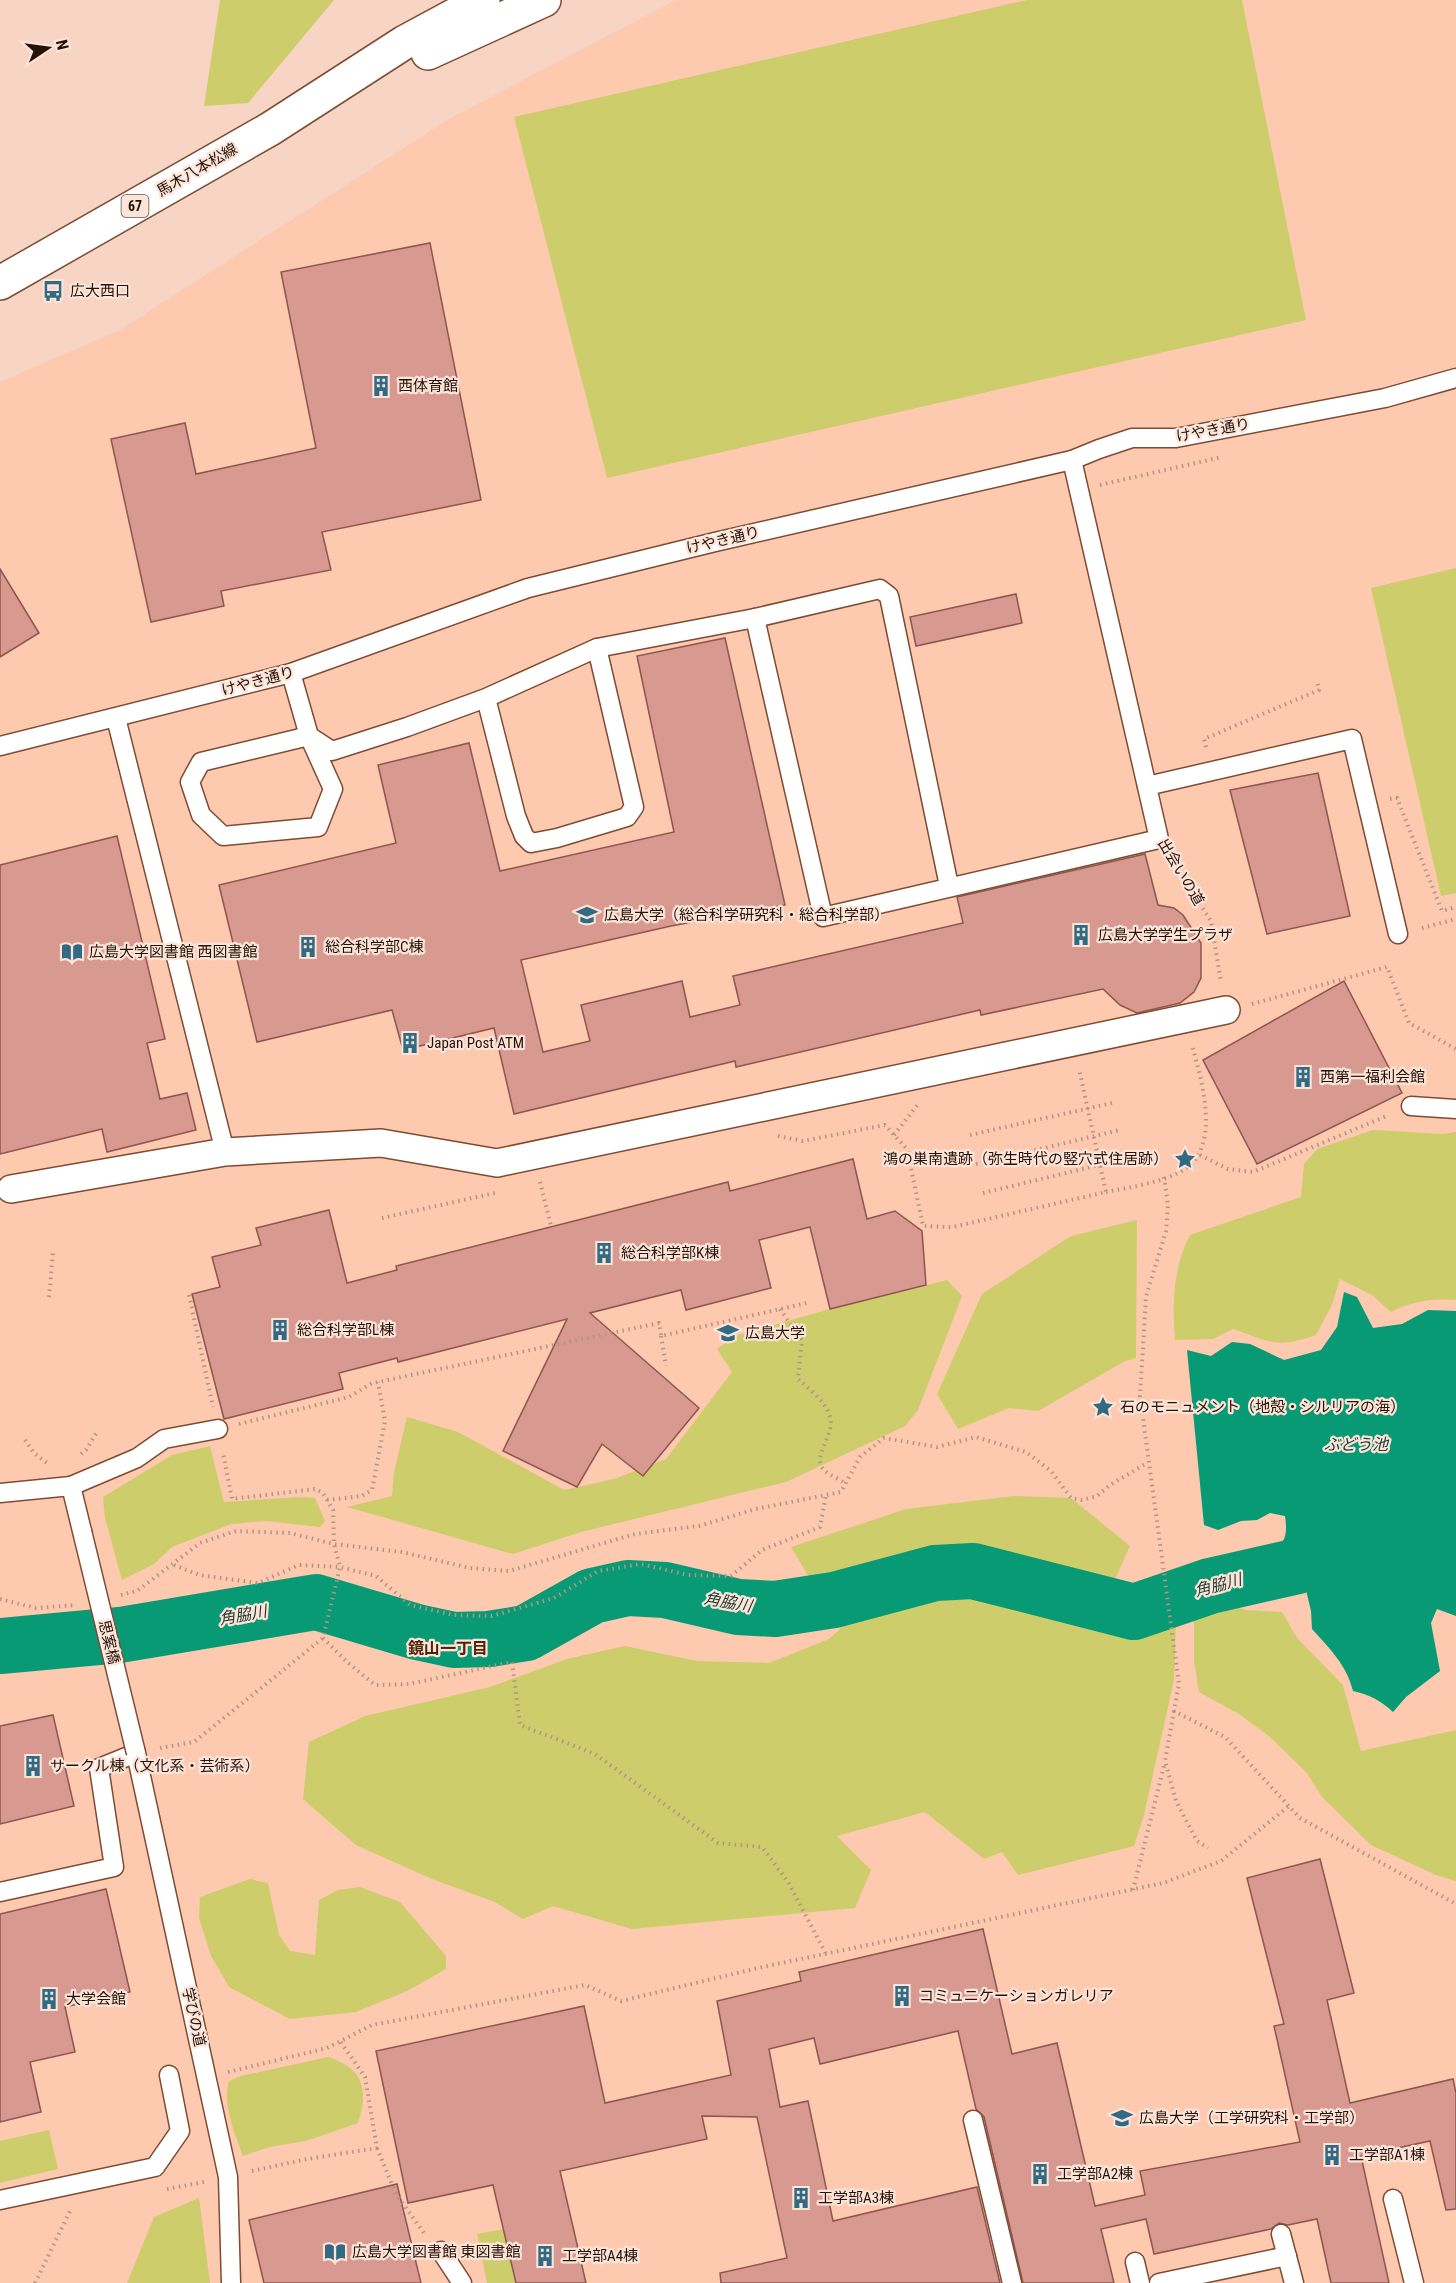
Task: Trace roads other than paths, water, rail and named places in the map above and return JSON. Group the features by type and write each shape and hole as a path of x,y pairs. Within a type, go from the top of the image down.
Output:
{"main road":[{"name":"馬木八本松線","path":"0,282 270,129 405,42 483,0"},
{"name":"馬木八本松線","path":"270,129 413,59 544,0"}],"street":[{"path":"5,1190 225,1152 381,1143 497,1163 1226,1010"}],"lane":[{"name":"けやき通り","path":"0,746 291,673 528,588 715,542 1072,460 1132,438 1176,438 1385,398 1456,378"},
{"name":"出会いの道","path":"949,886 1159,839 1072,460"},
{"path":"291,673 309,736 333,789 318,827 223,836 201,815 190,782 201,762 309,736 332,751 486,698 597,648 755,618 880,589 889,596 949,886 823,917 755,618"},
{"path":"486,698 516,816 524,836 531,843 557,838 627,817 634,807 597,648"},
{"path":"116,718 225,1152"},
{"path":"1147,786 1352,739 1398,934"},
{"path":"1411,1106 1456,1109"},
{"path":"0,1493 71,1486 138,1458 164,1439 218,1430"},
{"name":"思案橋","path":"71,1486 136,1753"},
{"path":"0,1892 114,1867 99,1768 136,1753"},
{"name":"学びの道","path":"136,1753 228,2177 231,2283"},
{"path":"0,2200 155,2167 180,2131 169,2075"},
{"path":"973,2120 1012,2283"},
{"path":"1393,2199 1413,2283"},
{"path":"1281,2234 1294,2283"},
{"path":"441,2251 462,2283"},
{"path":"1159,2283 1287,2256"},
{"path":"1135,2262 1140,2283"}],"water":[{"name":"ぶどう池","path":"1344,1292 1357,1297 1373,1328 1402,1324 1428,1310 1456,1311 1456,1616 1437,1609 1431,1623 1440,1671 1406,1697 1393,1712 1374,1698 1353,1691 1342,1665 1312,1629 1306,1590 1296,1585 1275,1590 1226,1588 1218,1578 1254,1562 1279,1546 1286,1533 1285,1516 1270,1513 1257,1520 1241,1521 1218,1530 1204,1525 1187,1350 1211,1356 1232,1342 1250,1344 1284,1360 1321,1350 1337,1327"}],"waterway":[{"name":"角脇川","path":"0,1646 120,1635 316,1602 417,1632 454,1640 489,1639 526,1633 592,1596 628,1588 665,1590 738,1607 775,1609 834,1600 935,1573 973,1571 1134,1612 1210,1586 1298,1566"}],"place":[{"name":"広大西口","path":"53,291"},
{"name":"西体育館","path":"381,386"},
{"name":"広島大学（総合科学研究科・総合科学部）","path":"587,915"},
{"name":"広島大学学生プラザ","path":"1081,935"},
{"name":"総合科学部C棟","path":"308,947"},
{"name":"広島大学図書館 西図書館","path":"72,952"},
{"name":"Japan Post ATM","path":"410,1043"},
{"name":"西第一福利会館","path":"1303,1077"},
{"name":"鴻の巣南遺跡（弥生時代の竪穴式住居跡）","path":"1185,1159"},
{"name":"総合科学部K棟","path":"604,1253"},
{"name":"総合科学部L棟","path":"280,1330"},
{"name":"広島大学","path":"728,1333"},
{"name":"石のモニュメント（地殻・シルリアの海）","path":"1103,1407"},
{"name":"サークル棟（文化系・芸術系）","path":"33,1766"},
{"name":"コミュニケーションガレリア","path":"902,1996"},
{"name":"大学会館","path":"49,1999"},
{"name":"広島大学（工学研究科・工学部）","path":"1122,2118"},
{"name":"工学部A1棟","path":"1332,2155"},
{"name":"工学部A2棟","path":"1040,2174"},
{"name":"工学部A3棟","path":"801,2198"},
{"name":"広島大学図書館 東図書館","path":"335,2252"},
{"name":"工学部A4棟","path":"545,2256"}],"district":[{"name":"鏡山一丁目","path":"448,1648"}]}
